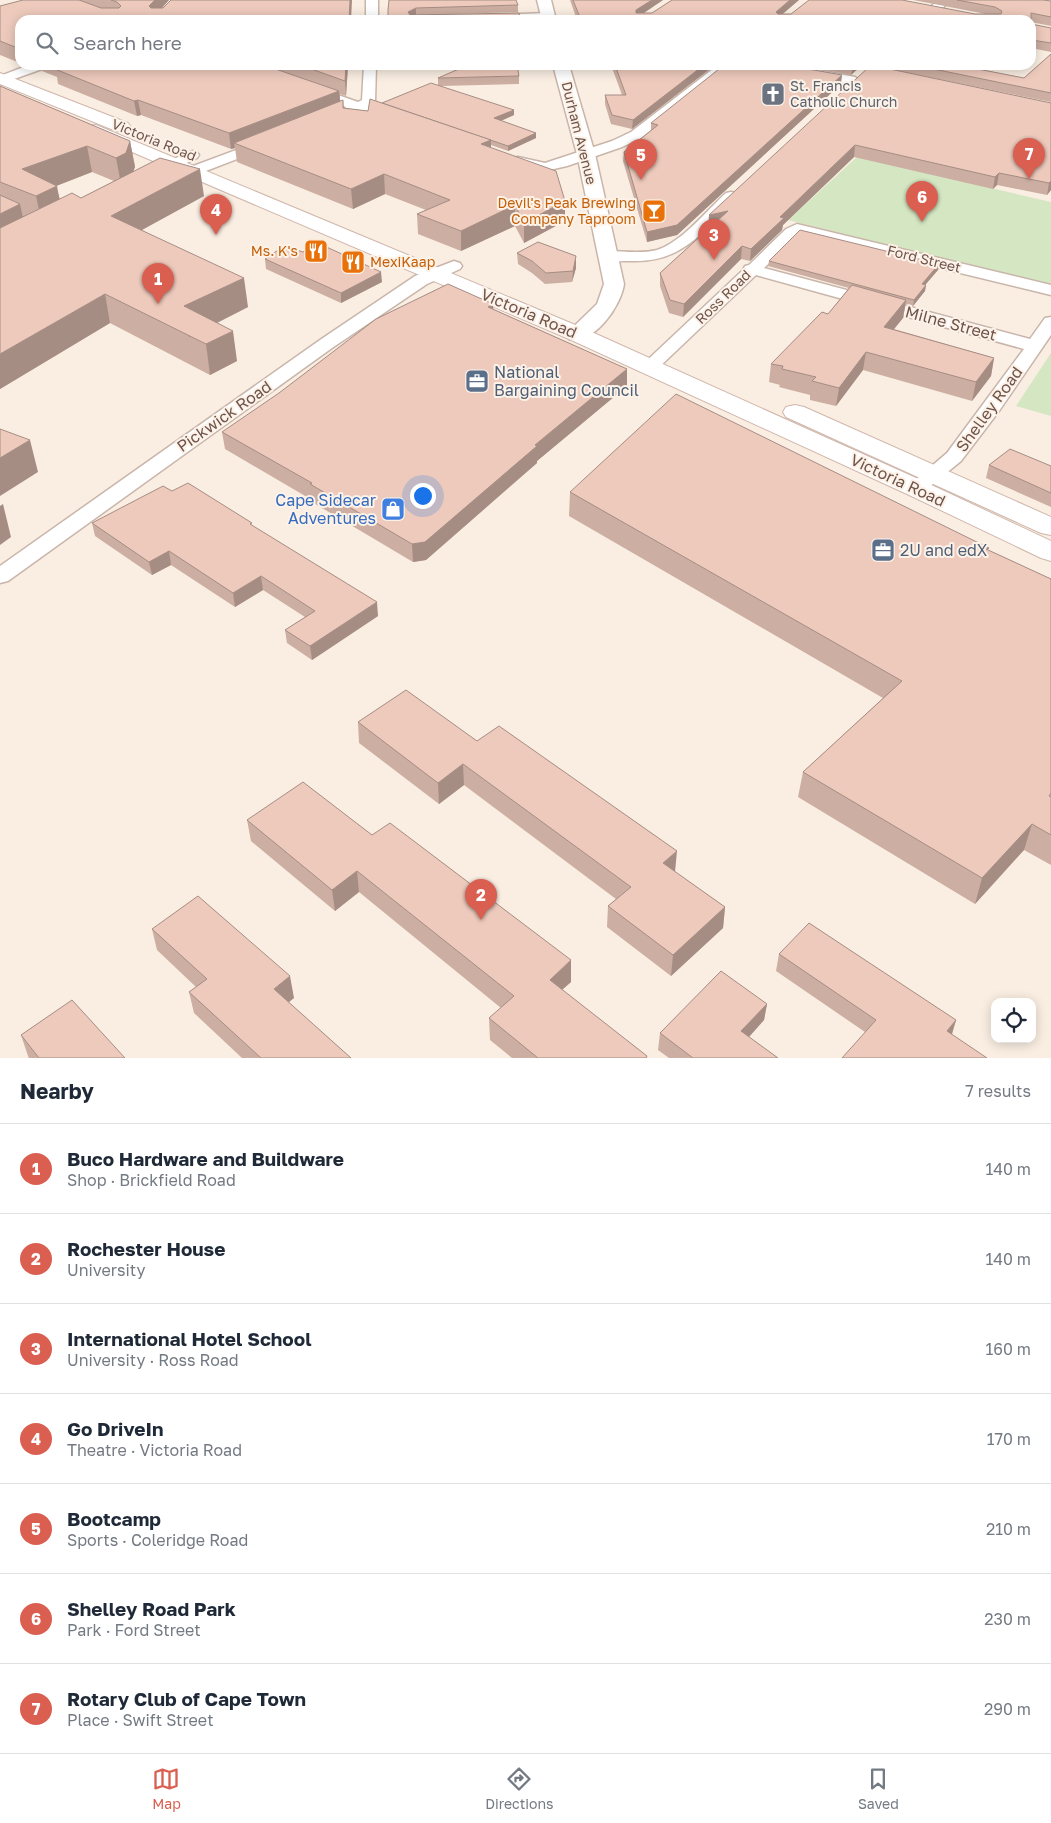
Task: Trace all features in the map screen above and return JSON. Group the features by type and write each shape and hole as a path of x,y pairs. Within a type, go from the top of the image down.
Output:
{"main road":[{"name":"Victoria Road","path":"1,82 174,163 199,163"},
{"name":"Victoria Road","path":"1,82 199,163 393,238 446,270 585,328 925,481 1051,527"},
{"name":"Victoria Road","path":"925,481 1051,552"}],"street":[{"path":"372,0 372,15"},
{"path":"544,0 547,15"},
{"path":"929,15 945,0"},
{"path":"918,6 954,13"},
{"path":"1,82 29,70"},
{"path":"339,114 368,102 370,70"},
{"name":"Durham Avenue","path":"562,70 586,154 614,284 613,294 585,328"},
{"path":"500,156 528,165 545,167 617,144 636,134 719,70"},
{"path":"797,70 855,81"},
{"path":"841,94 866,70"},
{"path":"297,84 406,123"},
{"path":"199,163 275,139"},
{"path":"143,179 174,163"},
{"path":"607,256 666,252 679,244 745,182"},
{"name":"Ross Road","path":"657,360 751,269 797,229"},
{"name":"Ford Street","path":"797,229 1051,290"},
{"name":"Milne Street","path":"751,269 1034,346"},
{"name":"Pickwick Road","path":"0,576 326,344 421,280 446,270"},
{"name":"Shelley Road","path":"925,481 954,457 1051,322"}],"green space":[{"path":"857,157 1051,202 1051,286 788,220"},
{"path":"1051,353 1051,416 1016,406"}],"building":[{"path":"23,0 79,0 101,8 119,8 121,6 117,2 111,0 155,0 149,6 151,8 163,8 171,0 350,0 349,15 15,15 15,47 0,41 0,6"},
{"path":"389,0 516,0 518,5 416,8 408,12 410,15 388,15"},
{"path":"573,0 652,0 636,10 636,13 652,13 672,0 790,0 776,12 778,14 791,14 809,0 902,0 975,14 1001,14 1002,11 995,7 957,0 1051,1 1051,17 1031,13 1031,15 579,15"},
{"path":"519,13 520,15 410,15"},
{"path":"1036,25 1051,28 1051,43 1036,41"},
{"path":"1051,54 1051,93 938,70 983,70 1024,78 1033,70 1036,70 1036,67"},
{"path":"57,70 278,70 339,91 229,133 138,100 134,101"},
{"path":"314,70 346,70 345,81"},
{"path":"456,70 518,70 519,76 438,78"},
{"path":"617,70 698,70 633,120 612,115 605,95 626,95"},
{"path":"718,70 814,70 842,75 677,225 647,232 624,152 658,125 651,123"},
{"path":"866,70 895,70 1051,103 1051,181 1049,183 999,173 995,177 855,145 780,217 784,218 751,249 742,246 684,304 670,300 660,273 728,211 709,215"},
{"path":"431,83 514,110 494,118 536,133 508,146 382,103"},
{"path":"0,86 130,141 126,153 116,158 87,146 22,169 57,186 36,196 0,182"},
{"path":"370,99 491,140 481,144 556,171 565,201 524,223 515,205 461,231 417,214 450,200 384,174 351,189 234,143 343,100 343,108 368,111"},
{"path":"160,158 200,169 111,216 244,278 184,306 233,331 206,344 105,294 0,354 0,228 72,193 81,198"},
{"path":"0,195 20,204 0,214"},
{"path":"800,230 939,264 922,284 926,285 914,300 769,261"},
{"path":"538,242 576,256 573,271 546,273 532,261 517,253"},
{"path":"320,244 381,272 341,293 265,259 284,246 303,252"},
{"path":"448,284 493,304 488,307 627,369 535,445 537,446 425,542 412,544 310,484 312,483 222,432 279,393 376,319"},
{"path":"852,285 906,300 884,327 994,358 976,382 866,352 839,388 812,381 816,377 782,369 783,366 771,364 822,312 828,314"},
{"path":"676,394 989,548 986,549 1051,579 1051,793 1049,796 1051,797 1051,835 1032,824 982,878 803,772 902,681 570,492"},
{"path":"0,429 30,440 0,458"},
{"path":"1010,449 1051,466 1051,493 989,465"},
{"path":"188,483 252,523 250,524 377,602 310,646 285,630 315,611 261,576 233,593 169,551 149,562 92,523 163,486 172,491"},
{"path":"406,690 477,741 499,726 677,851 663,863 725,907 673,955 608,906 631,887 463,764 438,783 358,722"},
{"path":"303,782 372,835 390,823 571,960 550,980 647,1056 646,1058 538,1058 489,1018 514,996 357,871 332,890 247,820"},
{"path":"198,896 290,976 274,989 351,1058 261,1058 189,992 207,979 152,929"},
{"path":"809,923 956,1020 947,1031 987,1058 842,1058 876,1020 779,954"},
{"path":"721,971 767,1004 741,1031 778,1058 693,1058 660,1033"},
{"path":"72,1000 125,1058 39,1058 21,1035"}],"place":[{"name":"St. Francis Catholic Church","path":"773,94"},
{"name":"Rotary Club of Cape Town","path":"1029,179"},
{"name":"Bootcamp","path":"641,180"},
{"name":"Devil's Peak Brewing Company Taproom","path":"654,211"},
{"name":"Shelley Road Park","path":"922,222"},
{"name":"Go DriveIn","path":"216,235"},
{"name":"Ms. K's","path":"316,251"},
{"name":"International Hotel School","path":"714,260"},
{"name":"MexiKaap","path":"353,262"},
{"name":"Buco Hardware and Buildware","path":"158,304"},
{"name":"National Bargaining Council","path":"477,381"},
{"name":"Cape Sidecar Adventures","path":"393,509"},
{"name":"2U and edX","path":"883,550"},
{"name":"Rochester House","path":"481,920"}]}
